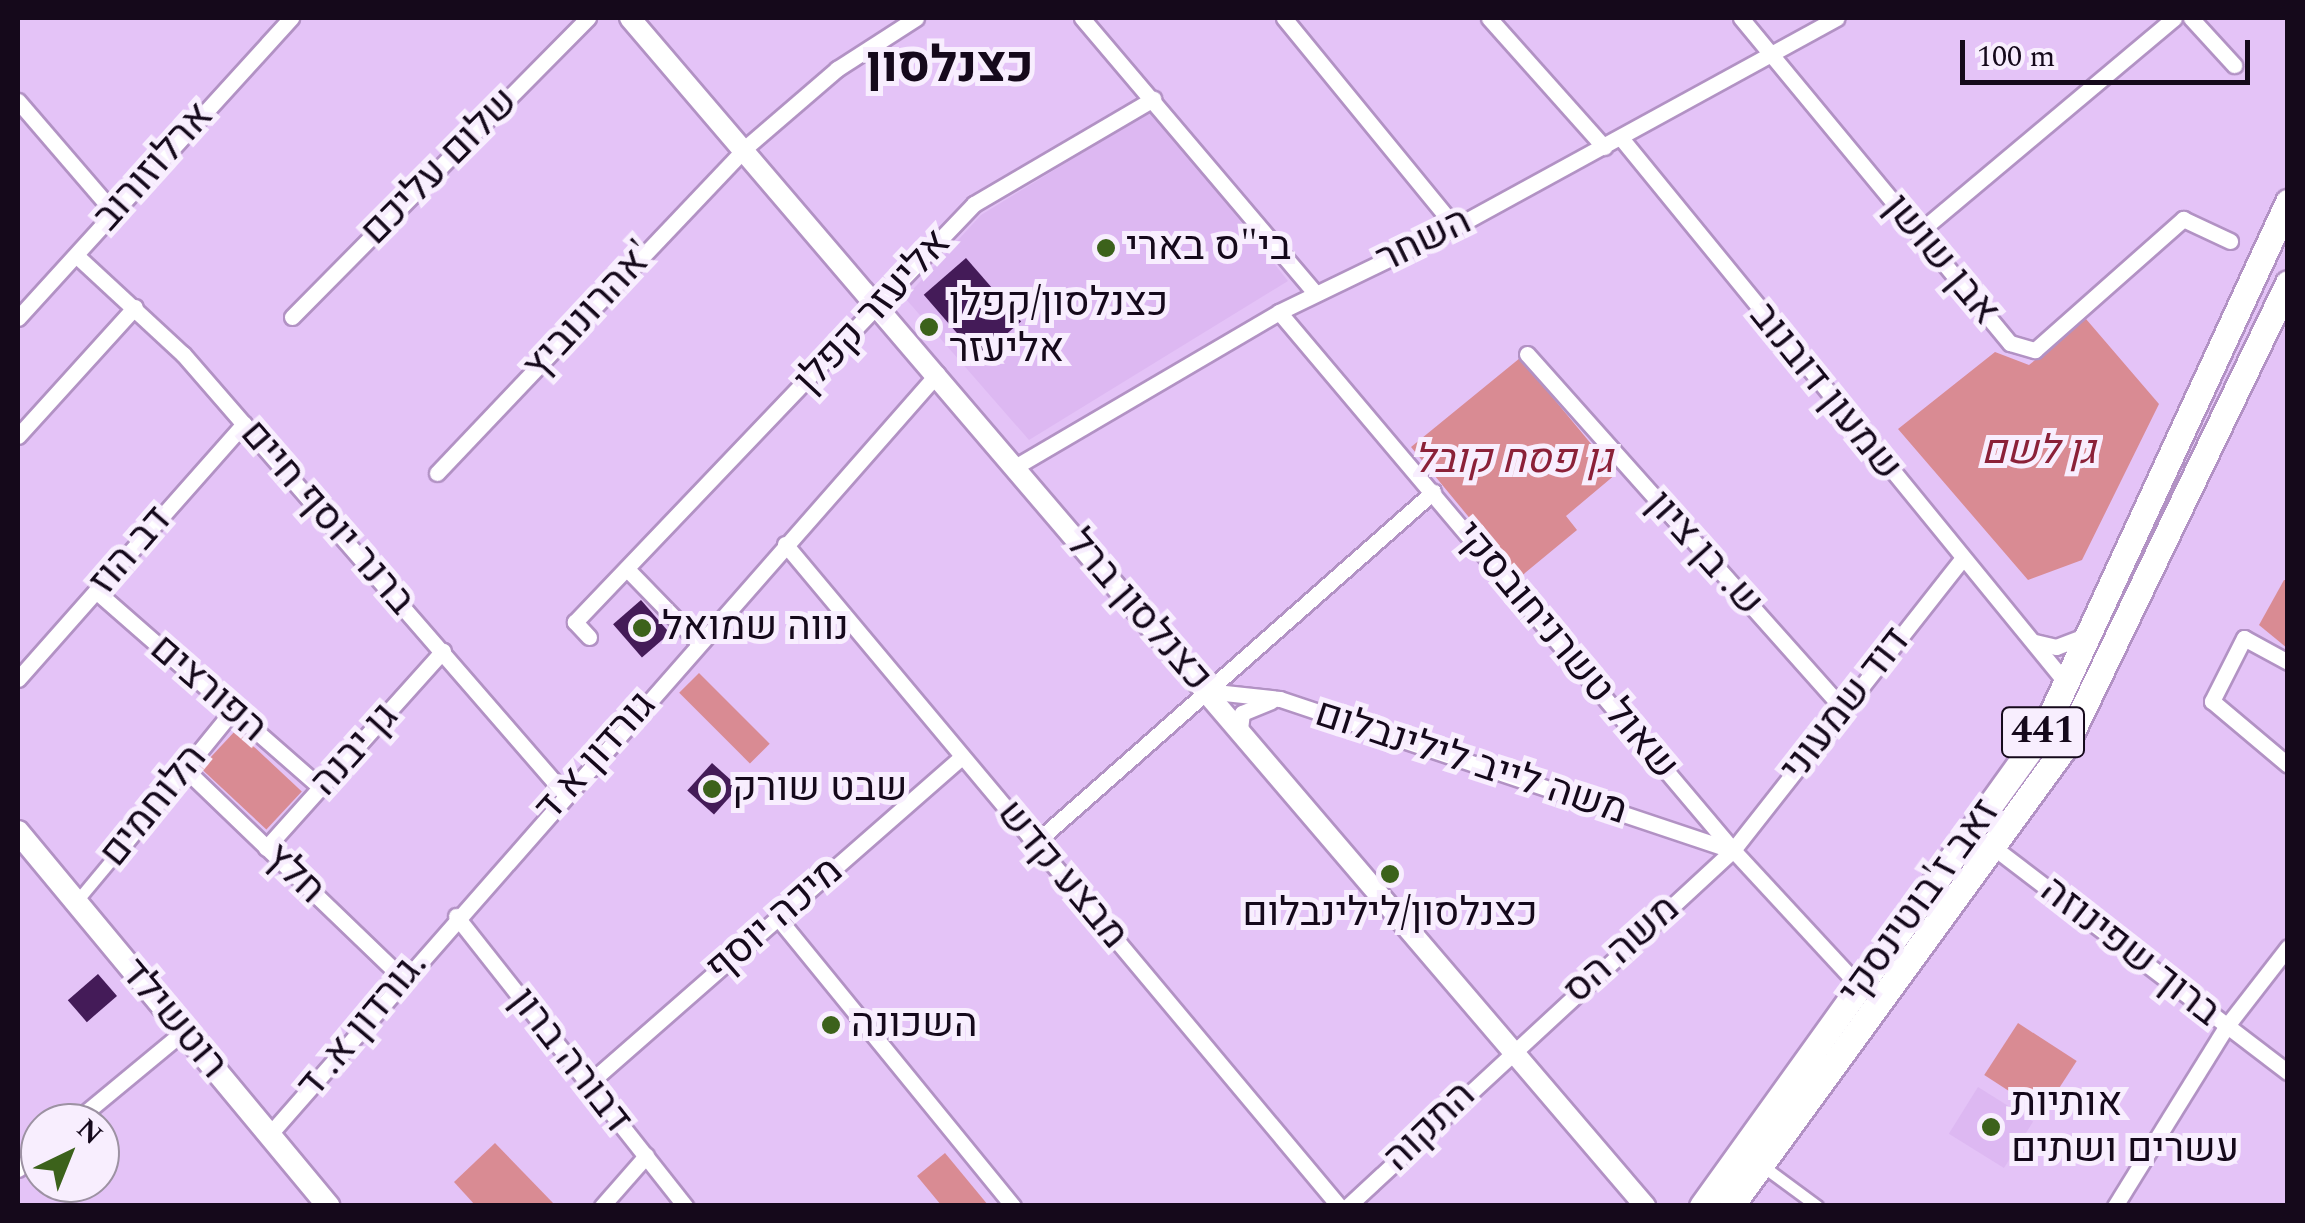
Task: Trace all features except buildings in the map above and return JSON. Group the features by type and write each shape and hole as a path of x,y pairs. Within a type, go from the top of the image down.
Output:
{"main road":[{"name":"זאב ז'בוטינסקי","path":"1731,1206 1983,839 2044,730 2288,202"},
{"name":"זאב ז'בוטינסקי","path":"1702,1206 1859,986 2064,748 2285,296"},
{"name":"רוטשילד","path":"19,836 329,1206"}],"street":[{"name":"ארלוזורוב","path":"20,312 77,256 111,209 292,18"},
{"name":"שלום עליכם","path":"292,317 588,18"},
{"name":"כצנלסון ברל","path":"630,18 1645,1206"},
{"name":"אהרונוביץ'","path":"437,473 744,149 837,69 916,18"},
{"path":"1082,18 1315,293"},
{"path":"1284,18 1455,227"},
{"path":"1489,18 1604,147"},
{"name":"אבן שושן","path":"1741,18 2010,343 2036,350 2183,219 2230,241"},
{"name":"השחר","path":"1015,467 1279,312 1455,227 1836,18"},
{"path":"1918,233 2174,18"},
{"path":"2192,18 2234,64"},
{"name":"אליעזר קפלן","path":"588,638 575,622 879,308 974,204 1153,99"},
{"path":"18,102 111,209"},
{"name":"שמעון דובנוב","path":"1622,138 1961,560 2066,684"},
{"name":"ברנר יוסף חיים","path":"77,256 134,307 244,424 564,792"},
{"path":"2240,305 2285,296"},
{"path":"18,436 134,307"},
{"name":"שאול טשרניחובסקי","path":"1279,312 1733,850 1859,986"},
{"name":"ש. בן ציון","path":"1527,354 1842,708"},
{"name":"גורדון א ד","path":"456,916 937,374"},
{"name":"דב הוז","path":"18,679 244,424"},
{"path":"1035,844 1433,492"},
{"name":"מבצע קדש","path":"785,544 1340,1206"},
{"name":"דוד שמעוני","path":"1733,850 1961,560"},
{"path":"627,569 698,642"},
{"name":"הפורצים","path":"96,591 321,788"},
{"path":"2034,642 2056,648 2091,632"},
{"path":"2288,662 2244,638 2212,701 2288,765"},
{"name":"גן יבנה","path":"266,848 442,651"},
{"name":"משה לייב לילינבלום","path":"1206,691 1280,699 1733,850"},
{"path":"1241,731 1236,718 1242,712 1280,699"},
{"name":"הלוחמים","path":"76,902 233,710"},
{"name":"מיכה יוסף","path":"588,1084 962,757"},
{"name":"חלץ","path":"185,769 402,978"},
{"name":"ברוך שפינוזה","path":"1983,839 2288,1072"},
{"name":"משה הס","path":"1512,1049 1733,850"},
{"name":"גורדון א. ד.","path":"269,1134 456,916"},
{"name":"דבורה ברון","path":"456,916 685,1206"},
{"path":"778,918 1013,1206"},
{"path":"2116,1206 2226,1027 2288,948"},
{"path":"97,1103 183,1032"},
{"name":"התקוה","path":"1348,1206 1512,1049"},
{"path":"602,1206 646,1156"},
{"path":"1760,1164 1817,1206"}],"shaded area":[{"name":"בי\"ס בארי","path":"1152,110 1288,281 1029,440 905,298 981,215"},
{"name":"אותיות עשרים ושתים","path":"1978,1087 2033,1121 2004,1168 1949,1134"}],"green space":[{"name":"גן לשם","path":"2086,319 2159,404 2082,560 2028,580 1898,429 1995,352 2029,365"},
{"name":"גן פסח קובל","path":"1520,358 1616,474 1566,516 1577,530 1519,578 1411,447"},
{"path":"2284,580 2288,580 2287,648 2259,625"},
{"path":"699,673 770,744 750,764 679,693"},
{"path":"236,730 302,791 266,829 201,768"},
{"path":"2018,1023 2077,1061 2043,1113 1984,1075"},
{"path":"495,1143 555,1205 475,1205 454,1182"},
{"path":"945,1153 988,1205 941,1205 917,1176"}],"place":[{"name":"בי\"ס בארי","path":"1106,248"},
{"name":"כצנלסון/קפלן אליעזר","path":"929,327"},
{"name":"נווה שמואל","path":"642,628"},
{"name":"שבט שורק","path":"712,789"},
{"name":"כצנלסון/לילינבלום","path":"1390,874"},
{"name":"השכונה","path":"831,1025"},
{"name":"אותיות עשרים ושתים","path":"1991,1127"}],"district":[{"name":"כצנלסון","path":"950,67"}]}
